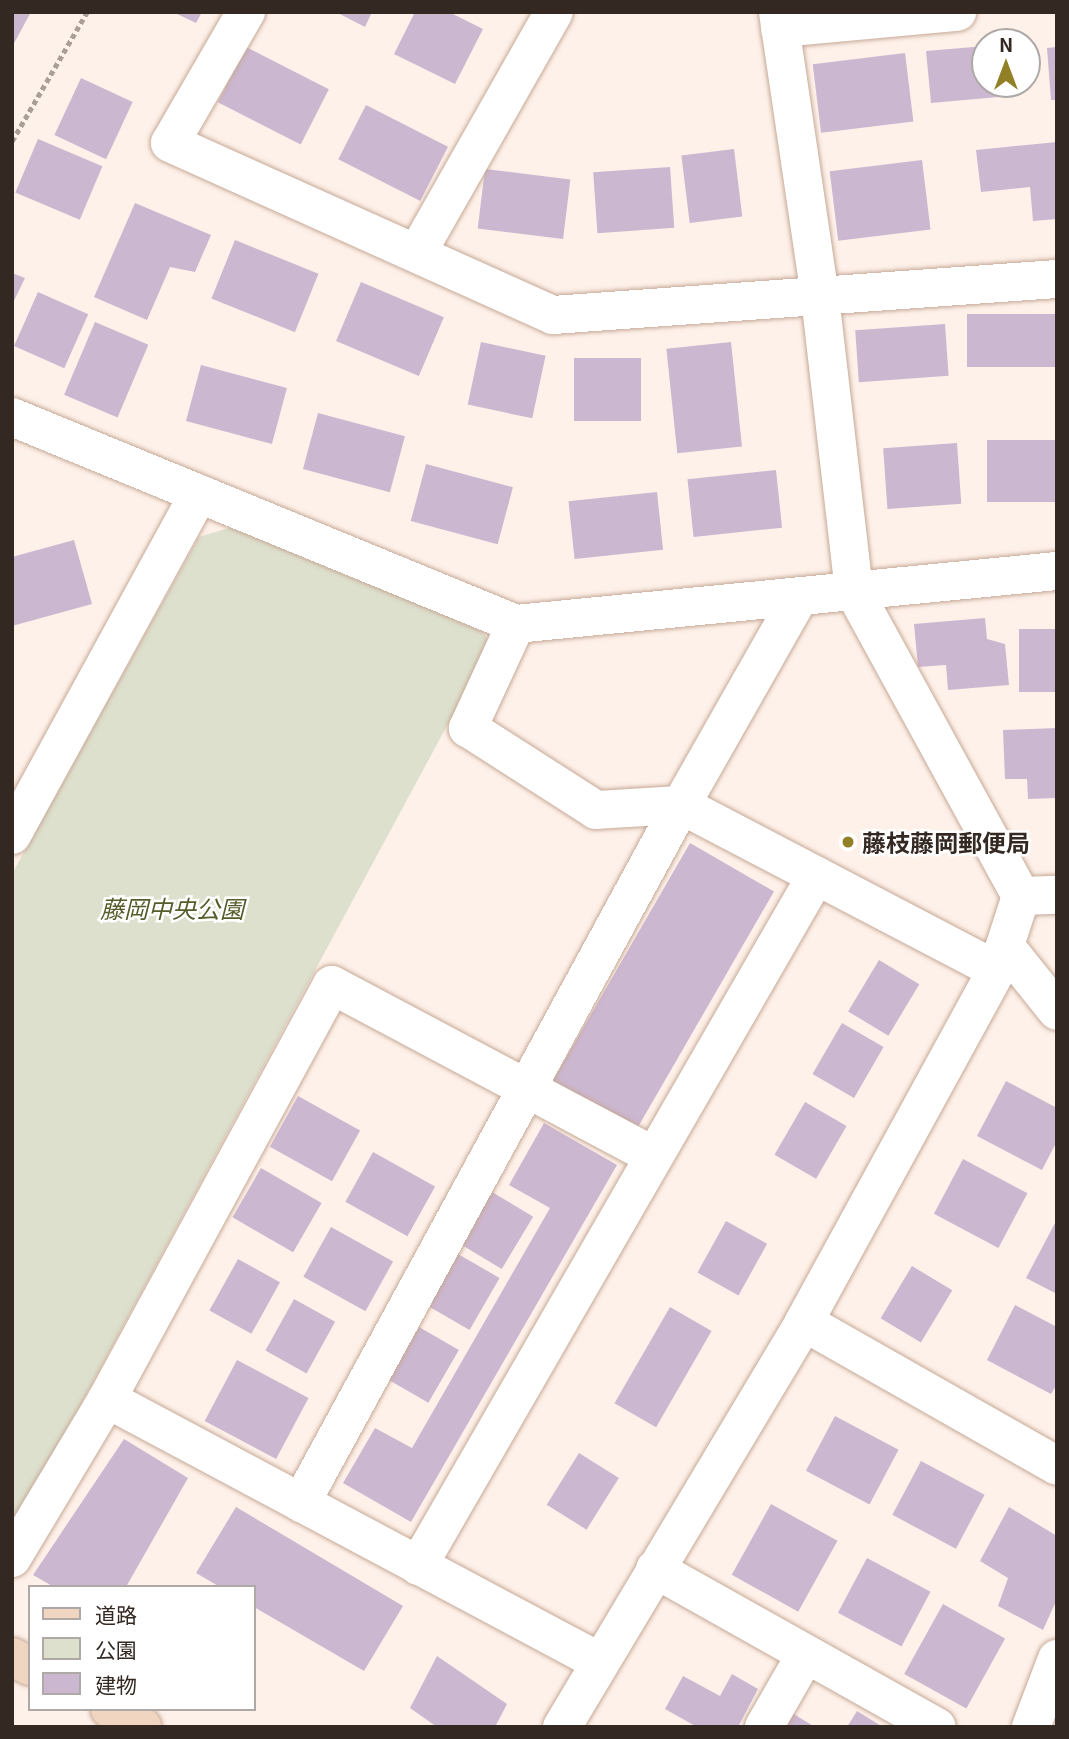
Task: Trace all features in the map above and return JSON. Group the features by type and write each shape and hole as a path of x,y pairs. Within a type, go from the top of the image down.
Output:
{"street":[{"path":"246,12 170,143 553,315 1057,279"},
{"path":"417,253 554,12"},
{"path":"562,1727 804,1322 1001,958 1039,895 854,591 820,298 779,20 957,12"},
{"path":"12,417 516,624 1057,572"},
{"path":"12,835 199,494"},
{"path":"300,1503 526,1084 798,599"},
{"path":"516,624 468,728 596,810 681,805 816,876 1001,958 1057,1012"},
{"path":"418,1566 816,876"},
{"path":"12,1558 107,1399 332,985 526,1084 653,1156"},
{"path":"804,1322 1057,1466"},
{"path":"107,1399 600,1662"},
{"path":"654,1569 937,1727"},
{"path":"764,1727 806,1654"},
{"path":"12,1657 28,1665"},
{"path":"1031,1727 1057,1659"}],"path":[{"path":"12,141 87,12"}],"green space":[{"name":"藤岡中央公園","path":"235,526 478,621 490,646 12,1532 12,874 199,537"}],"building":[{"path":"12,12 31,12 12,47"},
{"path":"173,12 202,12 196,23"},
{"path":"336,12 372,12 365,27"},
{"path":"415,12 449,12 483,29 455,84 394,54"},
{"path":"246,47 329,89 301,144 218,102"},
{"path":"971,47 971,98 987,98 931,103 926,51"},
{"path":"1057,47 1057,100 1051,100 1047,48"},
{"path":"905,53 913,121 821,133 813,64"},
{"path":"81,78 133,102 106,159 54,135"},
{"path":"366,105 448,147 420,201 338,159"},
{"path":"38,139 102,166 80,220 15,192"},
{"path":"1057,142 1057,219 1033,221 1030,187 981,192 976,150"},
{"path":"734,149 742,216 690,223 681,155"},
{"path":"922,160 931,229 838,241 830,171"},
{"path":"670,167 674,228 597,233 593,172"},
{"path":"485,169 570,179 563,239 478,229"},
{"path":"135,203 211,235 195,272 170,267 147,320 94,297"},
{"path":"235,240 318,274 295,332 211,298"},
{"path":"12,273 25,278 12,305"},
{"path":"361,282 444,317 419,376 336,341"},
{"path":"38,292 88,314 64,368 14,346"},
{"path":"967,314 1057,314 1057,367 967,367"},
{"path":"95,322 148,345 118,417 64,395"},
{"path":"945,324 949,376 859,382 855,330"},
{"path":"481,342 546,356 532,418 468,405"},
{"path":"731,342 742,446 677,453 666,349"},
{"path":"574,358 641,358 641,421 574,421"},
{"path":"201,365 287,388 272,444 186,421"},
{"path":"318,413 405,436 390,492 303,469"},
{"path":"987,440 1057,440 1057,502 987,502"},
{"path":"957,443 961,504 887,509 883,448"},
{"path":"426,464 513,487 498,544 411,521"},
{"path":"776,470 782,528 694,537 687,479"},
{"path":"657,492 663,550 575,559 568,501"},
{"path":"74,540 92,604 12,626 12,557"},
{"path":"985,618 987,639 1005,644 1009,685 948,690 946,665 918,667 914,624"},
{"path":"1019,629 1057,629 1057,692 1019,692"},
{"path":"1057,728 1057,798 1028,799 1027,779 1005,779 1003,730"},
{"path":"690,843 774,892 635,1133 550,1085"},
{"path":"879,960 919,984 888,1036 848,1011"},
{"path":"842,1023 884,1047 854,1098 812,1074"},
{"path":"1006,1081 1057,1108 1057,1141 1042,1170 977,1136"},
{"path":"298,1096 360,1130 332,1181 270,1147"},
{"path":"805,1102 847,1126 816,1179 774,1155"},
{"path":"544,1123 617,1165 411,1522 343,1483 375,1428 412,1448 550,1208 509,1185"},
{"path":"373,1152 435,1186 407,1236 345,1202"},
{"path":"963,1159 1027,1193 998,1248 934,1214"},
{"path":"261,1168 322,1203 293,1252 232,1217"},
{"path":"492,1192 533,1217 502,1269 461,1244"},
{"path":"726,1221 767,1244 739,1295 697,1273"},
{"path":"1055,1223 1057,1224 1057,1294 1026,1278"},
{"path":"331,1227 393,1261 365,1311 303,1277"},
{"path":"458,1254 500,1278 470,1330 428,1306"},
{"path":"238,1259 280,1282 251,1334 209,1311"},
{"path":"912,1266 952,1290 921,1342 881,1318"},
{"path":"294,1299 335,1322 307,1373 265,1351"},
{"path":"1015,1305 1057,1327 1057,1384 1051,1394 987,1360"},
{"path":"670,1307 712,1331 656,1427 614,1403"},
{"path":"419,1327 459,1350 428,1403 388,1380"},
{"path":"237,1360 309,1398 276,1459 205,1421"},
{"path":"835,1416 899,1450 869,1505 806,1471"},
{"path":"124,1439 188,1478 127,1585 50,1585 33,1575"},
{"path":"579,1453 619,1478 587,1530 547,1505"},
{"path":"921,1461 985,1495 956,1549 892,1515"},
{"path":"771,1504 837,1541 798,1612 732,1575"},
{"path":"236,1507 403,1606 364,1671 256,1608 256,1585 217,1585 196,1573"},
{"path":"1009,1507 1057,1536 1057,1599 1043,1630 998,1606 1008,1578 980,1561"},
{"path":"867,1558 931,1592 901,1647 838,1613"},
{"path":"943,1604 1005,1638 966,1708 904,1674"},
{"path":"437,1656 507,1704 495,1727 437,1727 410,1708"},
{"path":"732,1674 758,1689 738,1727 697,1727 665,1709 683,1676 720,1696"},
{"path":"857,1711 883,1727 847,1727"},
{"path":"792,1713 815,1727 783,1727"}],"place":[{"name":"藤枝藤岡郵便局","path":"848,842"}]}
